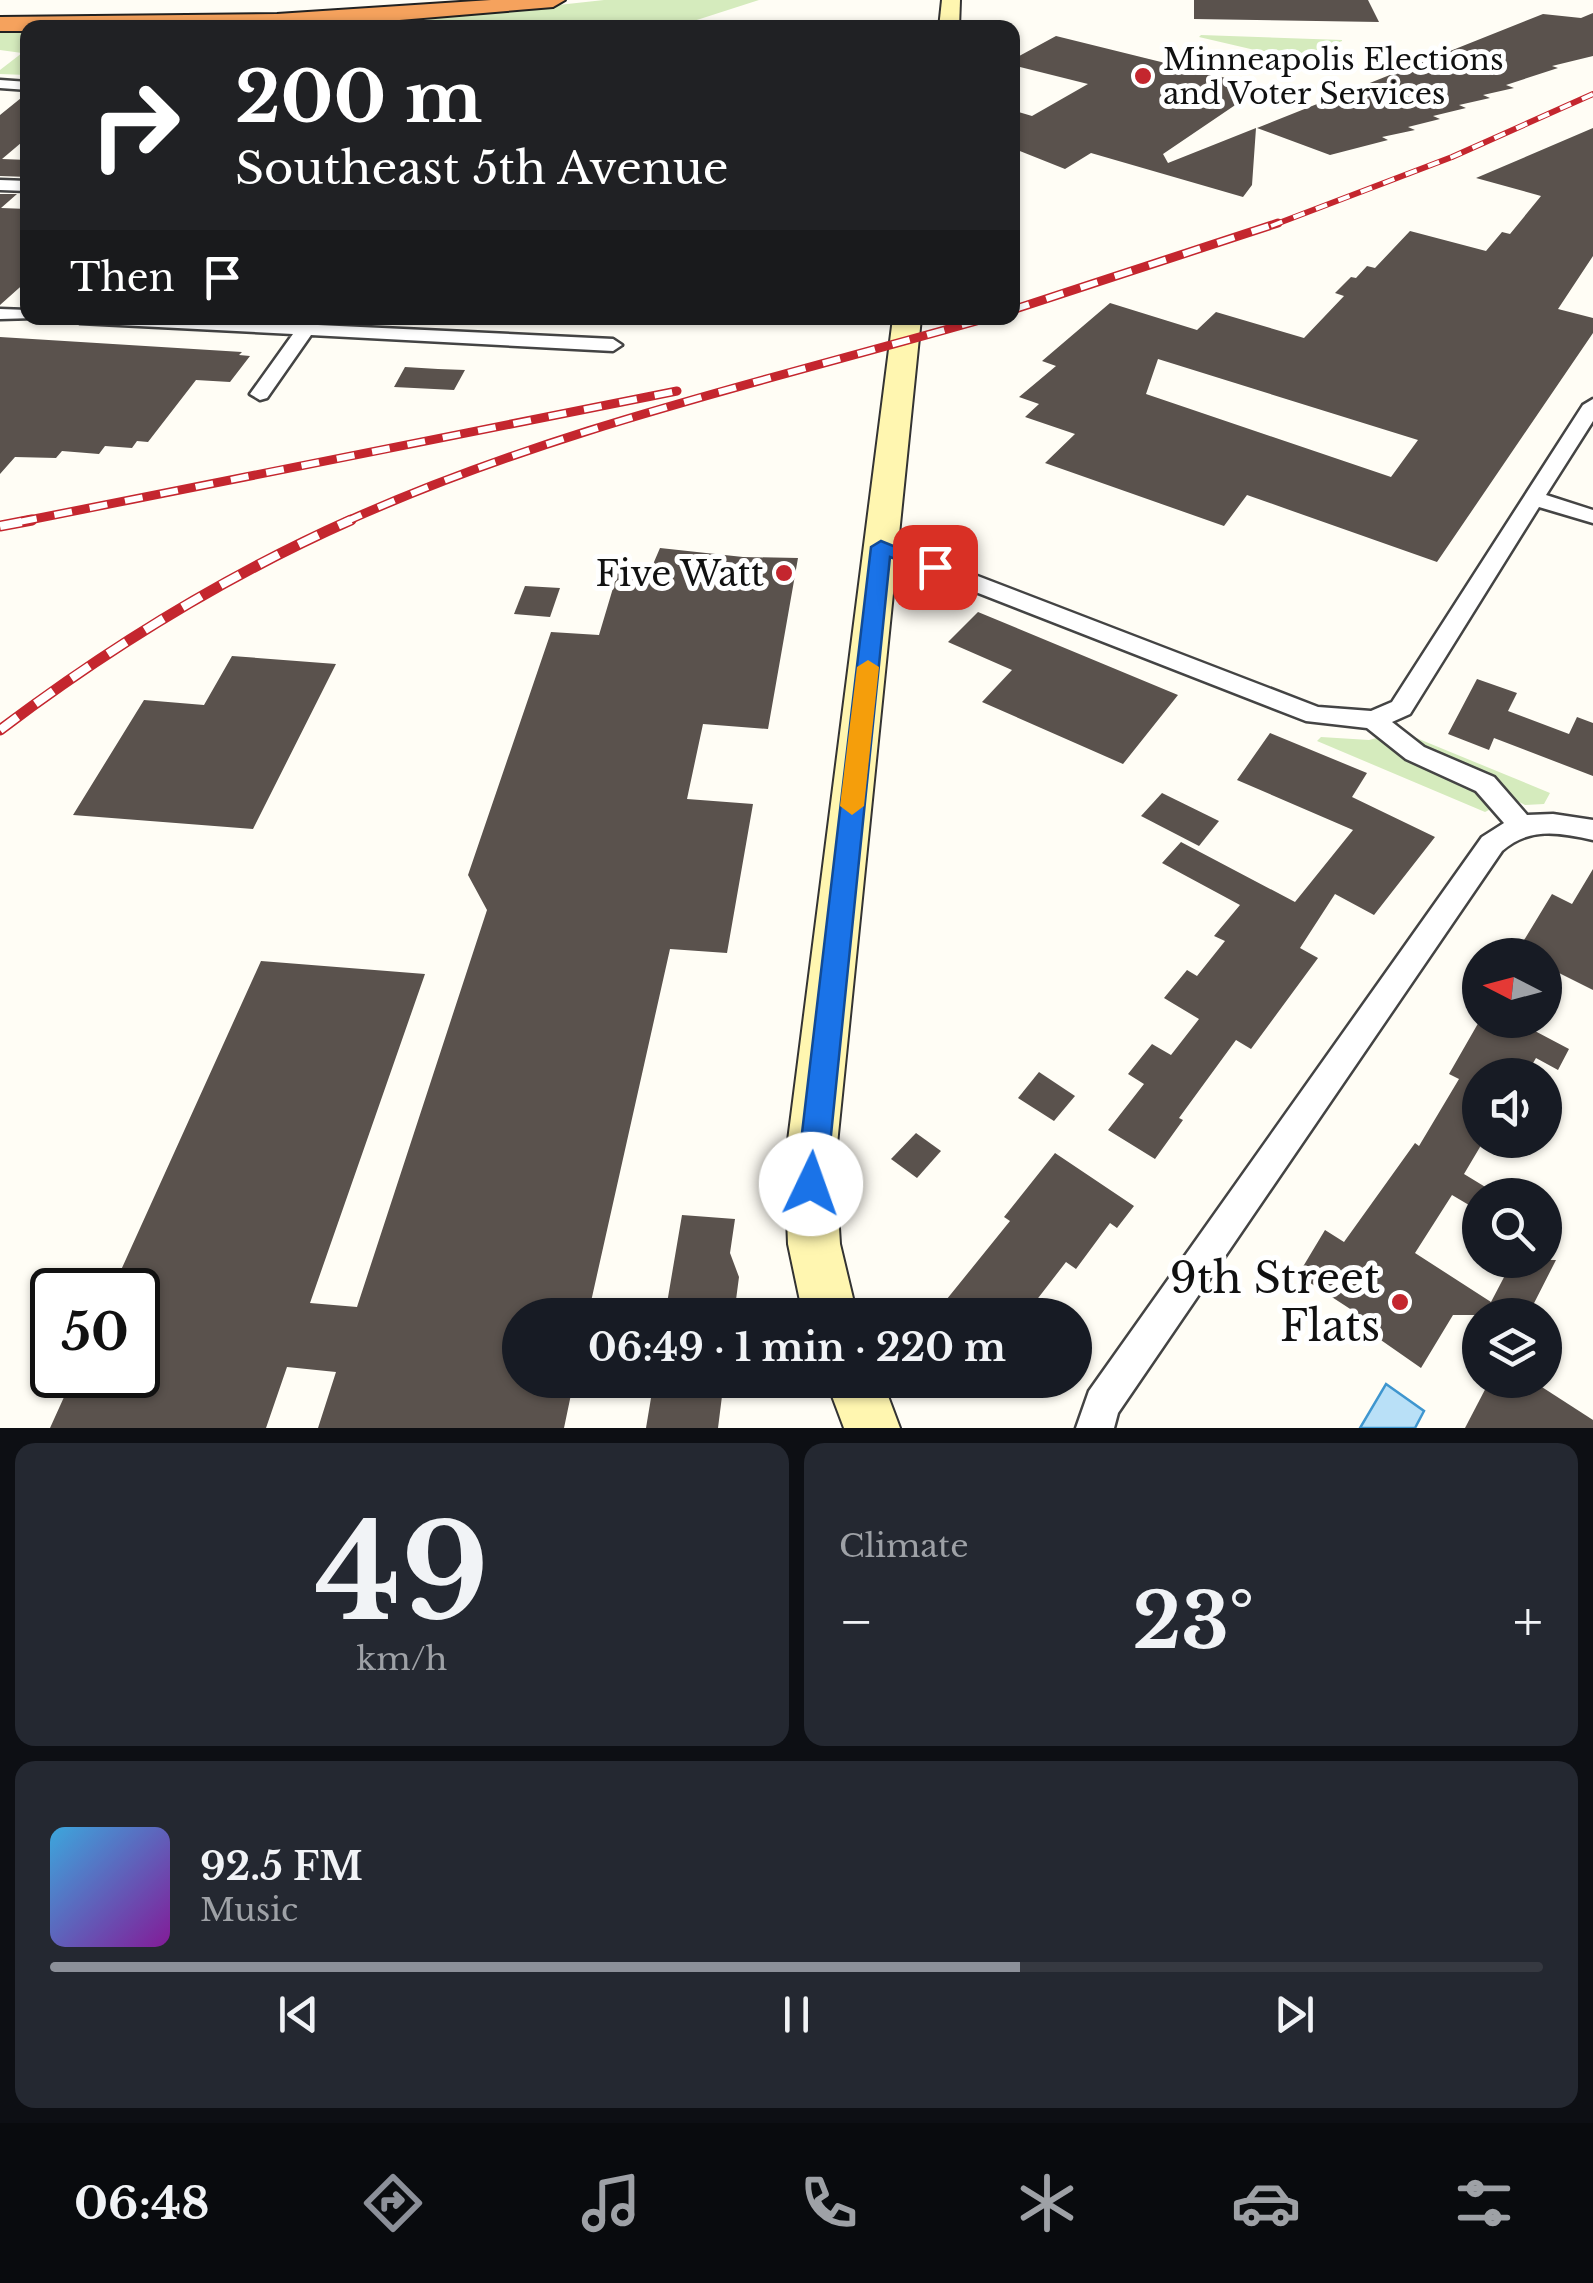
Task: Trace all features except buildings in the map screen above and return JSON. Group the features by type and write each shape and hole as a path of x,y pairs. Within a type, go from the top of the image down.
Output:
{"highway":[{"path":"0,7 224,8 406,0"},
{"path":"196,20 393,16 553,0"}],"main road":[{"path":"826,1298 814,1244 810,1164 906,325"},
{"path":"861,1398 872,1428"}],"street":[{"path":"260,394 309,325"},
{"path":"338,325 613,345"},
{"path":"881,547 1314,715 1374,720 1401,708 1593,405"},
{"path":"1534,498 1593,517"},
{"path":"1374,720 1414,753 1485,784 1500,796 1521,827"},
{"path":"1094,1428 1102,1404 1492,844 1507,829 1550,822 1593,830"}],"green space":[{"path":"604,0 759,0 697,20 422,20"},
{"path":"0,30 20,31 20,53 0,50"},
{"path":"1201,35 1342,40 1342,41 1293,59"},
{"path":"20,55 20,75 0,74"},
{"path":"1405,735 1550,793 1544,804 1525,805 1417,749"},
{"path":"1321,737 1380,737 1479,788 1493,808 1485,812 1317,741"}],"water":[{"path":"1386,1384 1424,1411 1415,1428 1360,1428"}],"railway":[{"path":"1271,226 1452,157 1593,94"},
{"path":"1020,307 1278,223"},
{"path":"345,522 423,489 582,433 962,325"},
{"path":"19,522 677,391"},
{"path":"0,526 32,520"},
{"path":"0,730 170,615 258,565 351,520"}],"slow traffic":[{"path":"852,806 868,667"}],"place":[{"name":"Minneapolis Elections and Voter Services","path":"1143,76"},
{"name":"Five Watt","path":"784,573"},
{"name":"9th Street Flats","path":"1400,1302"}],"route":[{"path":"811,1184 810,1164 881,547 935,567"}]}
